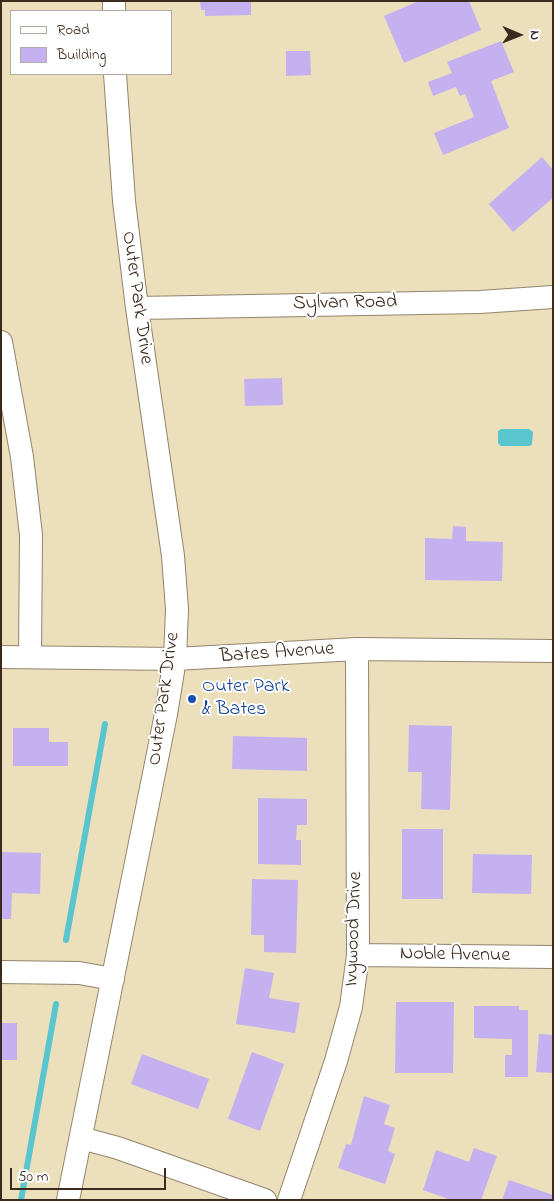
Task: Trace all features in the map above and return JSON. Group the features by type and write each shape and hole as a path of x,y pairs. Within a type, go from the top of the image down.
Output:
{"street":[{"name":"Outer Park Drive","path":"68,1200 175,659 177,609 173,556 137,308 124,201 115,75"},
{"name":"Sylvan Road","path":"137,308 480,302 553,297"},
{"path":"1,342 22,457 31,535 30,657"},
{"name":"Bates Avenue","path":"1,656 175,659 357,649 553,651"},
{"name":"Ivywood Drive","path":"289,1200 336,1061 351,1007 358,955 357,649"},
{"name":"Noble Avenue","path":"358,955 553,957"},
{"path":"1,972 79,973 112,980"},
{"path":"81,1138 118,1148 265,1200"}],"water":[{"path":"501,429 529,429 533,432 532,444 530,446 501,446 498,443 498,431"}],"building":[{"path":"200,1 251,1 251,15 205,16 205,10 201,10"},
{"path":"419,1 469,1 481,30 404,63 384,16"},
{"path":"501,41 514,72 491,81 509,128 443,155 434,133 474,117 465,94 460,96 456,87 433,96 428,82 452,73 447,62"},
{"path":"286,51 310,51 311,75 286,76"},
{"path":"542,157 553,170 553,198 513,232 489,204"},
{"path":"282,378 283,405 245,406 244,379"},
{"path":"453,526 466,527 466,541 503,542 502,581 425,580 425,538 452,539"},
{"path":"409,725 452,726 450,810 421,809 422,772 408,772"},
{"path":"13,728 49,728 49,742 68,742 68,766 13,766"},
{"path":"233,736 307,738 307,771 232,769"},
{"path":"258,798 307,799 307,825 297,825 296,840 301,840 301,865 258,864"},
{"path":"402,829 443,829 443,899 402,899"},
{"path":"1,852 41,853 40,894 12,893 11,919 1,919"},
{"path":"473,854 532,855 531,894 472,893"},
{"path":"252,879 298,880 296,953 264,952 264,935 251,935"},
{"path":"245,968 274,973 269,998 300,1003 295,1033 236,1024"},
{"path":"396,1002 454,1002 453,1073 395,1073"},
{"path":"474,1006 519,1006 519,1010 528,1010 528,1077 505,1077 505,1055 512,1055 512,1039 474,1038"},
{"path":"1,1023 17,1023 17,1060 1,1060"},
{"path":"539,1034 553,1035 553,1073 536,1072"},
{"path":"252,1052 284,1064 260,1131 228,1119"},
{"path":"142,1054 209,1079 198,1109 131,1084"},
{"path":"364,1096 390,1105 384,1124 395,1128 388,1151 395,1154 385,1184 338,1168 346,1144 351,1145"},
{"path":"474,1148 497,1156 481,1200 451,1200 423,1190 436,1150 469,1162"},
{"path":"509,1180 553,1195 553,1200 502,1200"}],"waterway":[{"path":"66,940 105,724"},
{"path":"21,1200 56,1004"}],"place":[{"name":"Outer Park & Bates","path":"192,699"}]}
